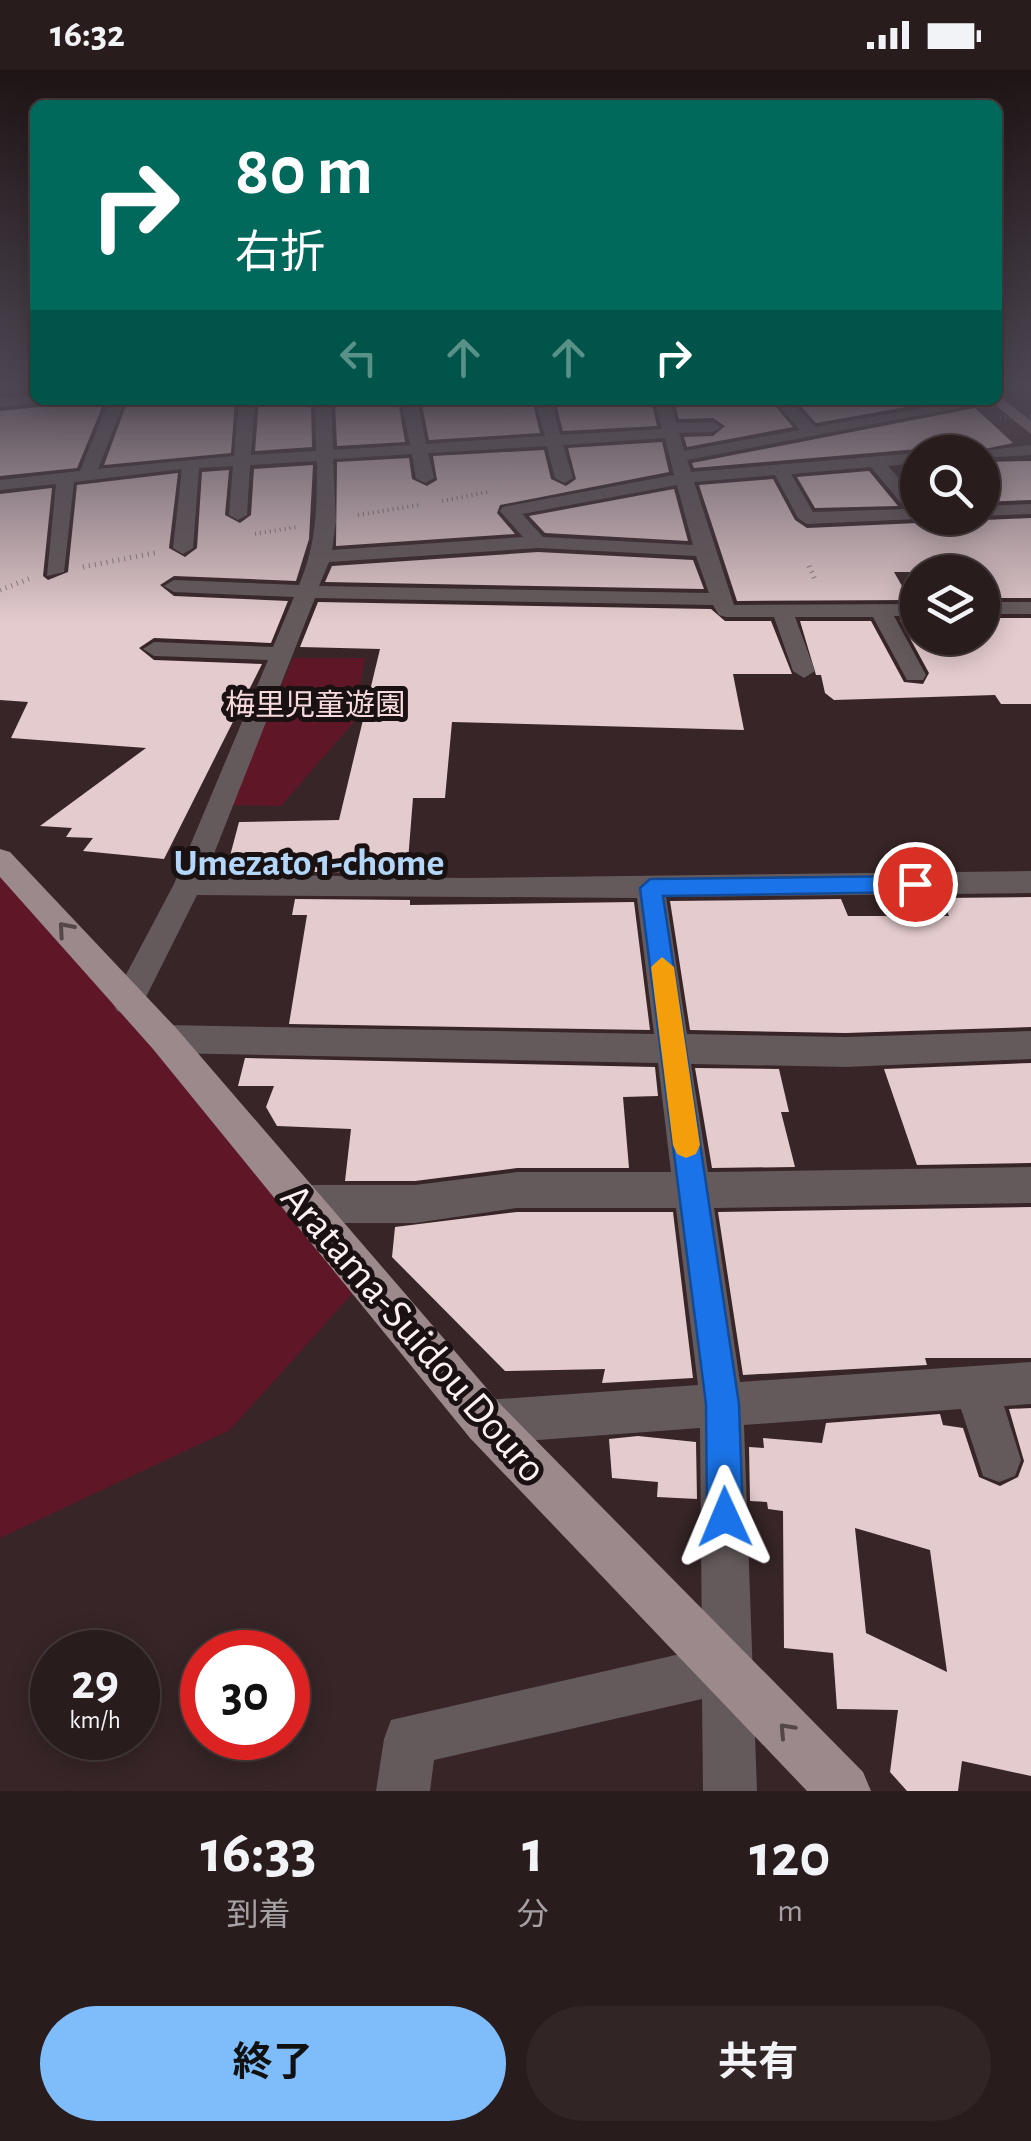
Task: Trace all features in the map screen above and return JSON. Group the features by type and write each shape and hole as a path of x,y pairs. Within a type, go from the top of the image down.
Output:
{"main road":[{"name":"Aratama-Suidou Douro","path":"0,858 165,1038 486,1422 729,1668 844,1791"}],"street":[{"path":"87,474 92,462"},
{"path":"0,485 212,462"},
{"path":"238,515 241,462"},
{"path":"128,1001 188,884 308,593 328,521 327,462"},
{"path":"421,462 424,478"},
{"path":"558,462 564,478"},
{"path":"680,462 704,551 726,611 900,610"},
{"path":"538,542 509,511 684,478 848,462"},
{"path":"877,462 900,491"},
{"path":"183,548 191,464"},
{"path":"780,468 808,518 900,514"},
{"path":"54,572 66,477"},
{"path":"1000,510 1031,509"},
{"path":"321,557 538,542 704,551"},
{"path":"174,586 308,593 722,600"},
{"path":"1000,608 1031,608"},
{"path":"782,611 804,671"},
{"path":"881,611 915,674"},
{"path":"154,649 285,654"},
{"path":"188,884 650,888 1031,882"},
{"path":"650,888 722,1404 730,1791"},
{"path":"165,1038 846,1052 1031,1045"},
{"path":"302,1204 415,1204 517,1190 904,1190 1031,1185"},
{"path":"486,1422 1031,1384"},
{"path":"976,1387 1000,1460"},
{"path":"402,1791 410,1739 729,1668"}],"green space":[{"name":"梅里児童遊園","path":"293,658 365,658 353,723 281,806 231,805"},
{"path":"0,868 361,1284 230,1430 0,1538"}],"building":[{"path":"0,462 79,462 77,468 0,476"},
{"path":"337,462 410,462 412,479 427,486 437,480 434,462 547,462 551,479 566,486 576,479 572,462 667,462 669,472 500,505 497,513 515,534 336,546"},
{"path":"696,462 761,462 694,468 692,463"},
{"path":"1000,462 1031,462 1031,500 1000,501"},
{"path":"313,465 309,539 296,581 174,576 160,585 174,596 288,601 271,643 154,638 139,648 154,660 262,664 164,859 83,851 93,838 66,837 72,828 40,826 146,748 11,738 28,702 0,700 0,494 52,488 43,576 48,580 68,572 77,485 178,473 169,548 185,557 197,548 202,472 229,470 225,515 240,523 251,515 254,469"},
{"path":"869,471 898,506 815,508 797,477"},
{"path":"773,479 795,520 807,528 900,524 900,535 1000,535 1000,519 1031,518 1031,598 1000,598 1000,555 900,555 900,572 894,572 900,582 900,600 737,601 699,485"},
{"path":"674,489 688,541 545,533 529,516"},
{"path":"538,552 693,560 704,589 325,582 332,566"},
{"path":"318,602 711,609 725,621 771,621 792,674 733,674 744,730 452,722 445,798 413,798 407,873 226,871 239,822 339,820 380,649 300,647"},
{"path":"1000,618 1031,618 1031,704 1001,704 995,695 834,700 825,693 821,675 816,675 800,621 871,621 904,682 923,684 929,673 919,655 1000,655"},
{"path":"1031,897 1031,1027 846,1033 690,1030 670,901 841,899 848,916 949,916 941,898"},
{"path":"295,899 410,900 410,905 634,902 650,1030 289,1024 307,915 292,915"},
{"path":"245,1058 655,1067 658,1096 623,1097 629,1168 517,1168 415,1181 345,1181 351,1129 277,1126 266,1107 274,1086 238,1086"},
{"path":"1031,1063 1031,1163 917,1165 884,1069"},
{"path":"695,1068 779,1069 789,1112 781,1112 795,1167 712,1168"},
{"path":"1031,1207 1031,1358 925,1358 927,1365 743,1375 718,1212"},
{"path":"517,1212 673,1212 693,1378 602,1383 605,1369 505,1371 392,1257 395,1227"},
{"path":"1031,1408 1031,1776 962,1761 958,1791 907,1791 890,1772 898,1710 837,1709 833,1653 784,1648 783,1511 768,1509 767,1502 750,1501 749,1447 764,1448 763,1438 822,1443 826,1423 940,1414 943,1425 963,1428 979,1477 1000,1486 1018,1477 1024,1461 1009,1409","holes":["855,1528 930,1550 947,1672 866,1633"]},
{"path":"638,1436 696,1442 697,1499 657,1497 658,1482 612,1478 609,1439"}],"slow traffic":[{"path":"662,967 686,1145"}],"district":[{"name":"Umezato 1-chome","path":"309,862"}],"route":[{"path":"725,1517 722,1404 650,888 915,884"}]}
